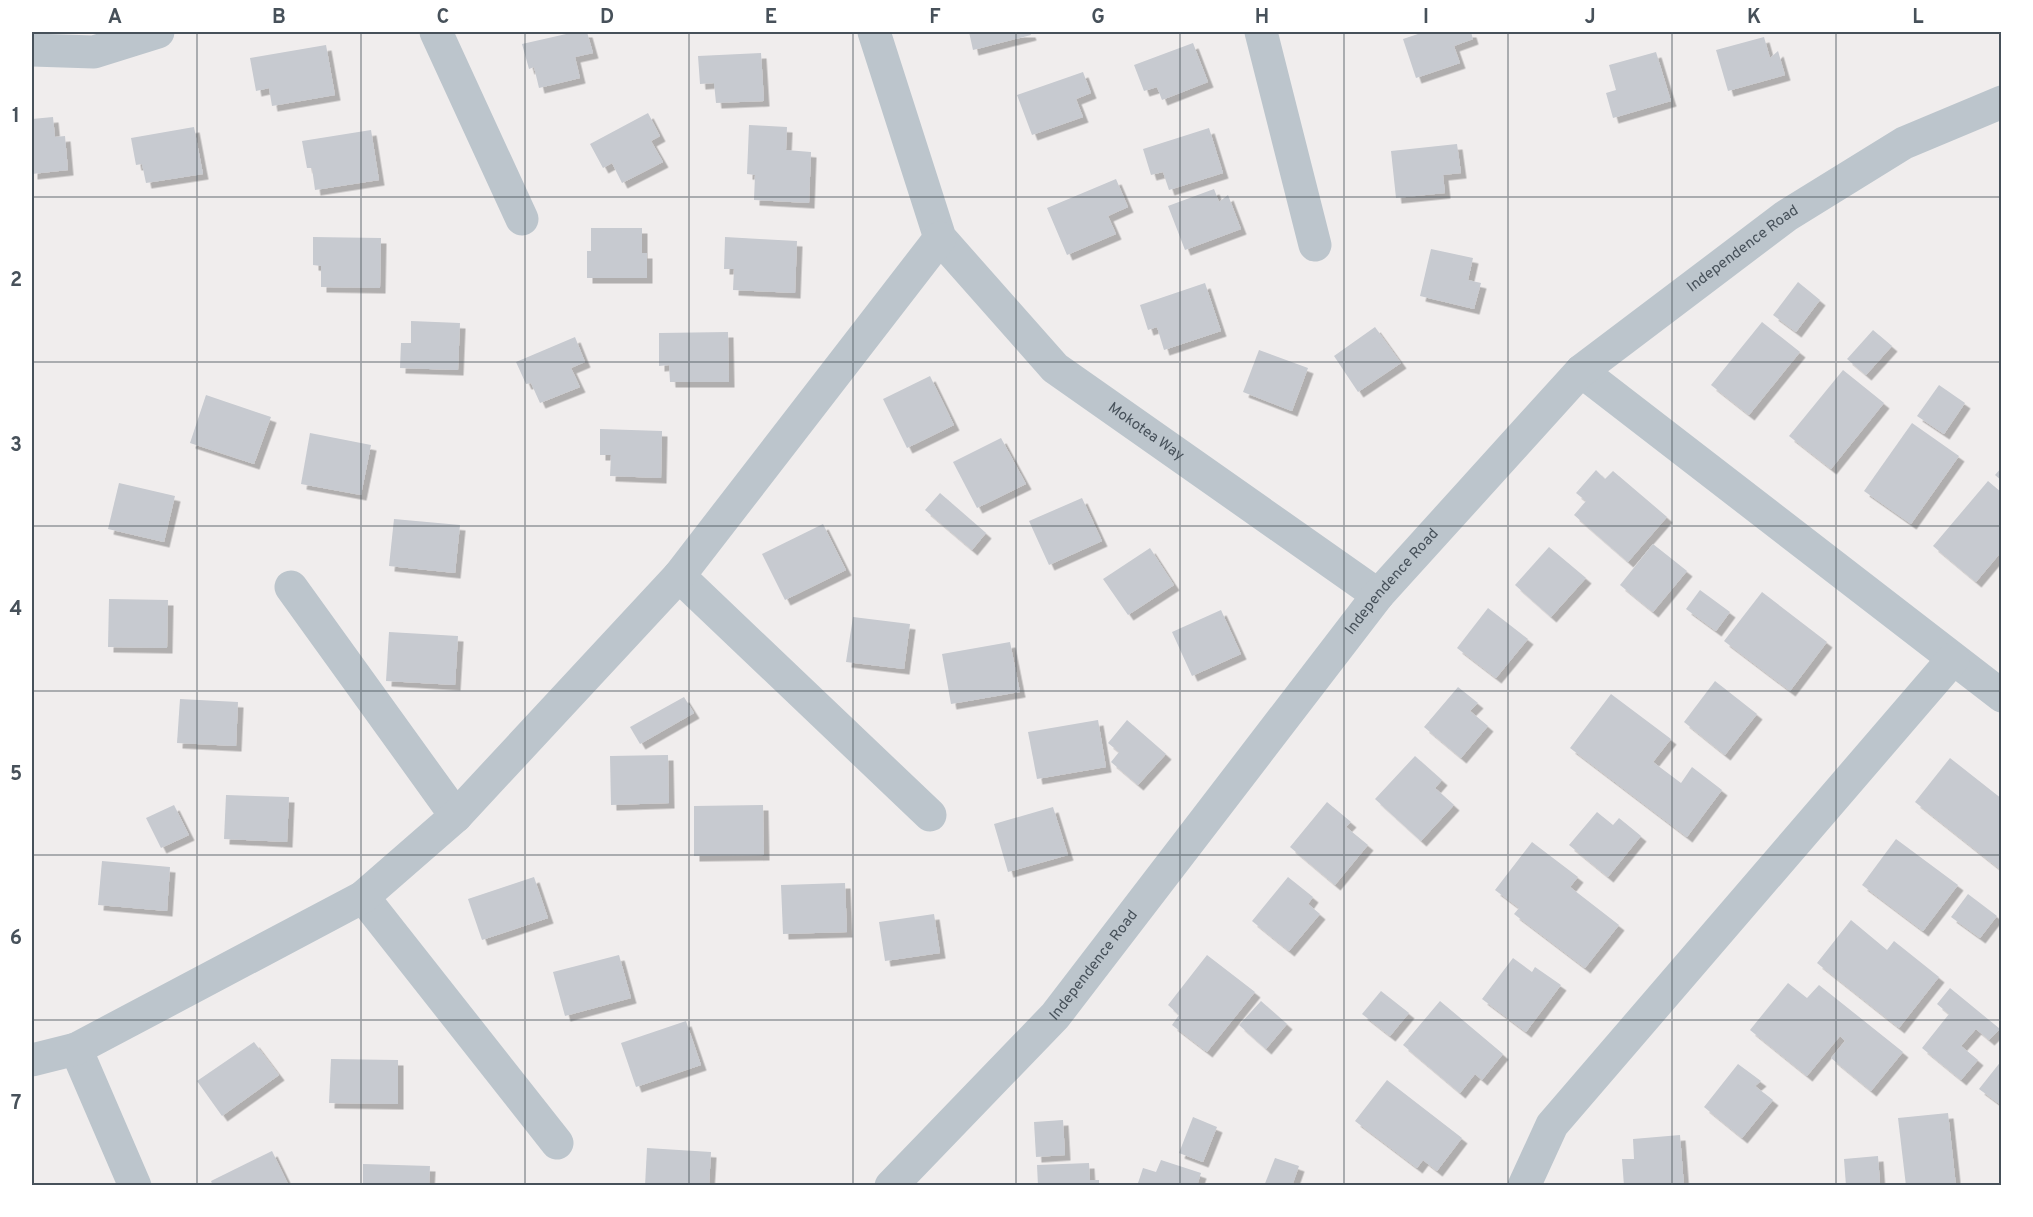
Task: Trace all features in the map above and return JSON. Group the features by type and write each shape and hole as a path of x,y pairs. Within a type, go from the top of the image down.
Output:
{"street":[{"path":"32,50 94,52 158,32"},
{"path":"436,32 522,219"},
{"path":"32,1060 76,1049 363,897 456,816 679,576 940,238 874,32"},
{"path":"1261,32 1315,245"},
{"name":"Independence Road","path":"891,1185 1055,1016 1378,595 1581,370 1786,216 1904,143 2001,102"},
{"name":"Mokotea Way","path":"940,238 1055,368 1378,595"},
{"path":"1581,370 2001,696"},
{"path":"679,576 930,815"},
{"path":"291,587 456,816"},
{"path":"1524,1185 1552,1125 1953,659"},
{"path":"363,897 557,1143"},
{"path":"76,1049 135,1185"}],"building":[{"path":"575,32 587,32 593,53 575,57 580,78 539,88 534,67 529,69 522,44"},
{"path":"969,32 1030,32 1031,35 973,50"},
{"path":"1424,32 1471,32 1473,39 1454,46 1460,63 1416,78 1403,39"},
{"path":"1764,37 1770,58 1778,51 1785,75 1728,91 1716,50"},
{"path":"1193,43 1208,82 1162,100 1157,87 1144,91 1134,65"},
{"path":"326,45 335,95 272,106 269,88 256,91 250,58"},
{"path":"1656,52 1671,101 1613,118 1606,93 1616,90 1609,65"},
{"path":"761,53 764,101 716,103 714,83 700,84 698,56"},
{"path":"1083,72 1091,93 1076,99 1083,117 1032,135 1017,95"},
{"path":"648,113 660,136 651,141 663,162 622,183 612,163 603,168 590,144"},
{"path":"53,117 55,137 65,136 68,170 32,174 32,119"},
{"path":"749,125 787,127 786,150 811,152 809,203 754,200 755,175 747,174"},
{"path":"194,127 203,174 146,183 142,164 136,165 131,138"},
{"path":"1209,128 1223,173 1169,190 1163,172 1151,175 1143,149"},
{"path":"371,130 379,180 315,190 312,168 307,168 302,141"},
{"path":"1457,144 1461,173 1443,175 1445,193 1396,198 1391,151"},
{"path":"1116,179 1128,207 1108,216 1116,234 1067,255 1047,208"},
{"path":"1214,189 1219,202 1228,195 1241,229 1185,250 1168,206"},
{"path":"591,228 642,228 642,253 647,253 647,278 587,278 587,251 591,251"},
{"path":"313,237 381,238 380,288 321,287 321,266 313,265"},
{"path":"725,237 797,241 795,293 733,290 734,269 724,269"},
{"path":"1431,249 1473,258 1468,280 1481,283 1474,309 1420,296"},
{"path":"1798,282 1820,300 1796,332 1773,315"},
{"path":"1205,283 1221,331 1164,350 1157,327 1148,330 1140,305"},
{"path":"411,321 460,323 458,370 400,368 401,343 411,343"},
{"path":"1762,322 1800,352 1749,415 1711,385"},
{"path":"1375,327 1401,363 1358,392 1334,356"},
{"path":"1873,330 1892,346 1866,375 1847,359"},
{"path":"728,332 729,382 670,382 669,365 659,366 659,333"},
{"path":"575,337 585,362 571,368 580,387 540,403 531,383 526,384 516,362"},
{"path":"1259,350 1308,368 1292,411 1243,392"},
{"path":"1843,370 1884,403 1831,469 1789,436"},
{"path":"930,376 954,425 907,448 883,399"},
{"path":"1939,385 1965,403 1944,434 1917,416"},
{"path":"206,395 271,417 254,464 190,443"},
{"path":"1912,423 1959,456 1911,524 1864,491"},
{"path":"600,429 662,431 661,478 610,476 611,455 600,455"},
{"path":"310,433 371,445 361,495 301,484"},
{"path":"1001,438 1026,484 977,508 953,462"},
{"path":"2002,467 2002,481 1995,475"},
{"path":"1596,470 1605,479 1613,471 1667,517 1628,562 1574,515 1586,501 1576,493"},
{"path":"1988,481 2002,493 2002,551 1976,582 1933,546"},
{"path":"119,483 175,496 164,542 108,529"},
{"path":"940,493 986,533 972,550 925,510"},
{"path":"1082,498 1102,541 1049,565 1029,521"},
{"path":"394,519 460,525 455,573 389,566"},
{"path":"823,524 846,570 785,600 762,554"},
{"path":"1653,544 1687,571 1653,612 1620,585"},
{"path":"1549,547 1586,578 1551,617 1515,585"},
{"path":"1150,548 1174,585 1128,615 1103,579"},
{"path":"1700,590 1730,612 1716,631 1686,609"},
{"path":"1762,592 1827,642 1790,691 1724,641"},
{"path":"109,599 168,600 167,648 108,647"},
{"path":"1488,608 1528,639 1496,678 1457,648"},
{"path":"1221,610 1241,654 1192,676 1172,632"},
{"path":"853,617 910,624 904,669 846,662"},
{"path":"389,632 458,636 455,685 386,681"},
{"path":"1010,642 1020,692 951,704 942,654"},
{"path":"1715,681 1757,714 1725,755 1684,722"},
{"path":"1458,687 1478,703 1470,711 1488,726 1461,758 1424,727"},
{"path":"1611,694 1671,739 1653,762 1681,783 1692,767 1722,790 1687,837 1570,748"},
{"path":"684,697 694,713 640,744 630,727"},
{"path":"180,699 238,702 236,746 177,743"},
{"path":"1098,720 1106,767 1037,779 1028,732"},
{"path":"1127,720 1166,754 1138,785 1111,762 1119,752 1108,743"},
{"path":"668,755 669,803 611,805 610,756"},
{"path":"1415,756 1442,780 1435,788 1454,805 1421,841 1375,799"},
{"path":"1950,758 2002,799 2002,871 1915,802"},
{"path":"226,795 289,797 287,842 224,839"},
{"path":"1327,802 1351,822 1346,827 1368,845 1335,885 1290,847"},
{"path":"174,805 189,835 161,848 146,818"},
{"path":"763,805 764,855 694,856 694,806"},
{"path":"1053,807 1068,855 1008,872 994,824"},
{"path":"1597,812 1613,825 1619,818 1641,836 1608,877 1569,845"},
{"path":"1896,839 1958,885 1923,931 1862,885"},
{"path":"1532,842 1578,877 1570,887 1619,925 1585,968 1514,914 1519,908 1495,890"},
{"path":"102,861 170,867 167,911 98,905"},
{"path":"534,877 548,918 482,940 468,899"},
{"path":"1288,877 1313,897 1308,904 1320,914 1289,951 1252,921"},
{"path":"845,883 847,932 783,934 781,885"},
{"path":"1968,894 1997,916 1980,938 1951,917"},
{"path":"934,914 940,953 885,961 879,922"},
{"path":"1851,920 1887,950 1894,941 1939,977 1899,1028 1817,963"},
{"path":"619,955 631,998 565,1016 553,972"},
{"path":"1207,955 1255,992 1207,1052 1172,1025 1179,1015 1168,1005"},
{"path":"1513,958 1532,972 1535,967 1561,985 1526,1032 1482,999"},
{"path":"1788,983 1807,998 1819,985 1903,1052 1871,1091 1831,1058 1845,1041 1840,1036 1807,1076 1750,1030"},
{"path":"1950,988 2000,1029 1989,1040 1976,1029 1961,1046 1978,1060 1961,1080 1922,1048 1949,1014 1937,1004"},
{"path":"1381,991 1409,1013 1390,1036 1362,1014"},
{"path":"1261,1001 1287,1024 1266,1049 1239,1025"},
{"path":"1440,1001 1503,1054 1482,1080 1475,1074 1460,1093 1403,1045"},
{"path":"686,1021 701,1065 636,1087 621,1043"},
{"path":"254,1042 279,1075 222,1116 197,1081"},
{"path":"331,1059 398,1060 398,1104 329,1103"},
{"path":"2002,1060 2002,1106 1979,1089"},
{"path":"1738,1064 1761,1081 1755,1086 1773,1100 1742,1138 1704,1107"},
{"path":"1387,1080 1462,1138 1437,1171 1423,1160 1417,1168 1355,1121"},
{"path":"1948,1113 1956,1186 1906,1186 1898,1118"},
{"path":"1193,1117 1217,1127 1203,1162 1179,1153"},
{"path":"1063,1120 1065,1155 1036,1157 1034,1122"},
{"path":"1680,1135 1684,1186 1624,1186 1622,1159 1634,1159 1633,1139"},
{"path":"647,1148 711,1152 709,1186 645,1186"},
{"path":"272,1151 289,1186 213,1186 211,1181"},
{"path":"1878,1156 1880,1184 1846,1186 1844,1159"},
{"path":"1275,1158 1299,1166 1292,1186 1264,1186"},
{"path":"1161,1160 1201,1173 1197,1186 1137,1186 1143,1168 1156,1172"},
{"path":"1089,1163 1090,1180 1099,1180 1099,1186 1038,1186 1037,1165"},
{"path":"363,1164 430,1166 429,1186 363,1186"}]}
